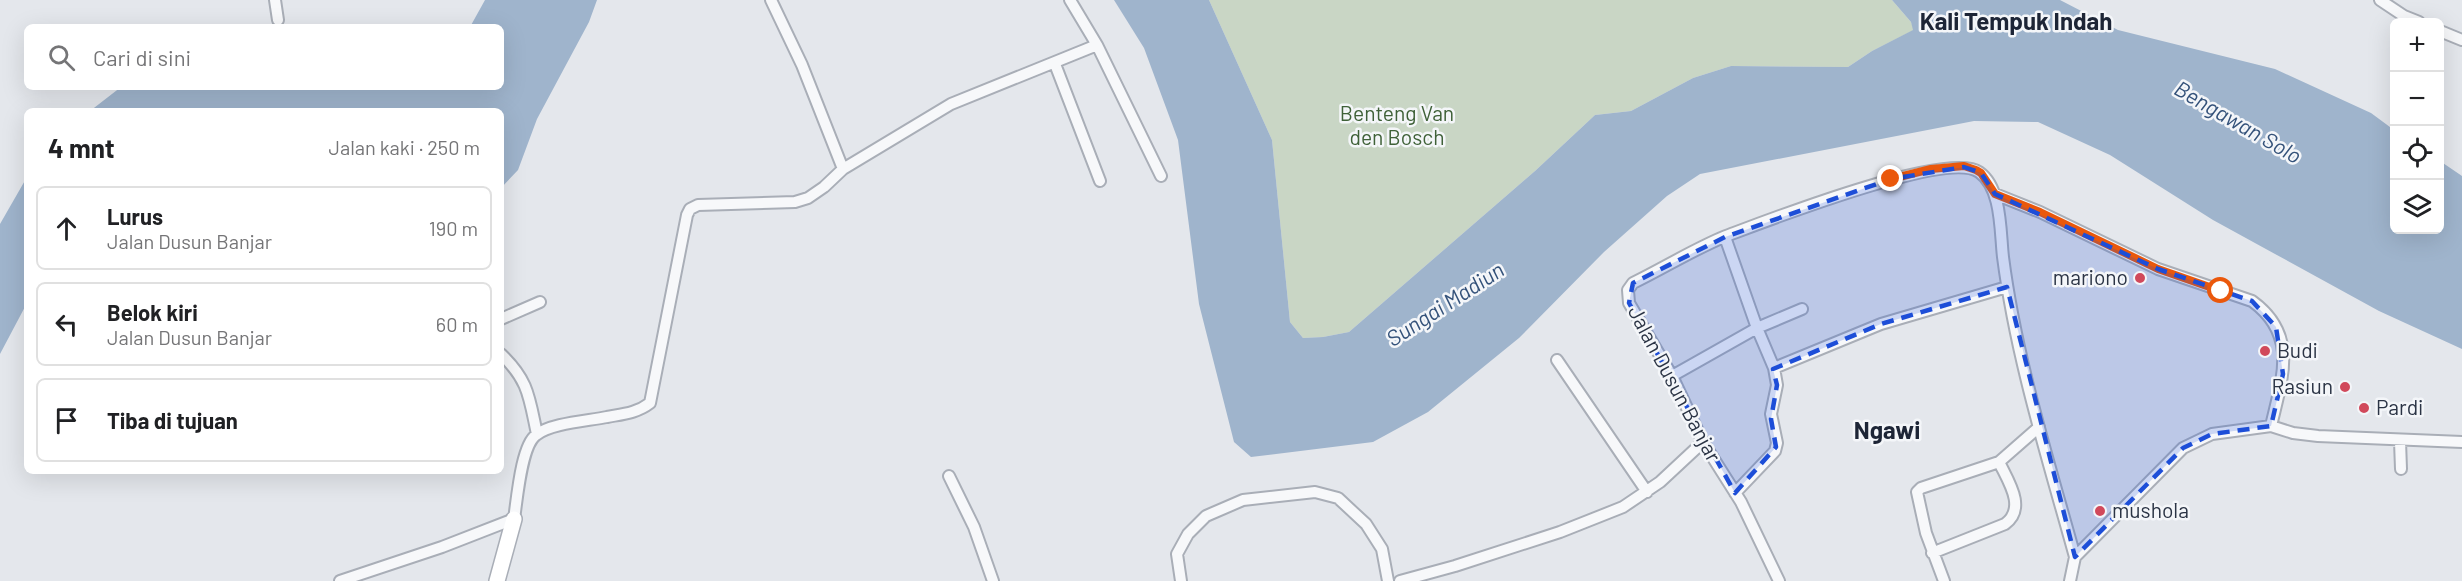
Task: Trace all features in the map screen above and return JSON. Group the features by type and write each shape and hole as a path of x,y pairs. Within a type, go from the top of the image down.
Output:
{"main road":[{"path":"497,581 514,519"}],"street":[{"path":"275,0 278,21"},
{"path":"771,0 802,65 843,169"},
{"path":"1070,0 1097,45 1161,176"},
{"path":"2380,0 2409,18"},
{"path":"2444,33 2462,40"},
{"path":"340,581 442,547 514,519 525,456 532,439 537,434 553,428 633,412 650,403 690,209 698,205 795,202 808,198 843,169 951,104 1055,64 1097,45"},
{"path":"1055,64 1100,182"},
{"name":"Jalan Dusun Banjar","path":"1779,581 1735,493 1703,442 1672,375 1629,303 1628,290 1633,283 1725,237 1891,179 1931,169 1964,166 1981,173 1995,194"},
{"path":"2070,581 2075,557 2039,427 2007,286 1995,194 2040,212 2158,269 2252,301 2271,316 2283,356 2283,375 2271,426"},
{"path":"1725,237 1757,328 1774,368 1777,385 1771,419 1776,447 1769,458 1735,493"},
{"path":"1774,368 1881,324 2007,286"},
{"path":"504,318 540,302"},
{"path":"1672,375 1757,328 1802,309"},
{"path":"504,357 517,369 528,388 537,434"},
{"path":"1557,360 1647,492"},
{"path":"2075,557 2183,448 2212,434 2271,426 2293,433 2318,436 2462,442"},
{"path":"1944,581 1932,553 1917,492 1921,488 1999,462 2039,427"},
{"path":"2400,441 2401,469"},
{"path":"1400,581 1560,532 1623,507 1647,492 1703,442"},
{"path":"1932,553 2011,520 2016,511 2014,493 1999,462"},
{"path":"949,476 974,527 993,581"},
{"path":"1182,581 1177,554 1188,534 1206,516 1242,500 1315,492 1338,498 1366,524 1382,549 1388,581"}],"highlighted area":[{"path":"1964,167 1981,173 1995,194 2158,269 2252,301 2276,327 2283,374 2271,426 2212,434 2183,448 2075,557 2007,287 1881,324 1773,369 1777,385 1771,419 1776,447 1735,493 1629,303 1633,283 1725,237 1891,179"}],"green space":[{"name":"Benteng Van den Bosch","path":"1209,0 1892,0 1911,22 1914,30 1872,51 1848,67 1731,66 1693,78 1631,111 1595,115 1535,171 1349,332 1303,338 1290,322 1272,140"}],"water":[{"path":"485,0 597,0 589,22 537,119 518,170 504,185 504,108 94,108 117,90 504,90 504,24 472,24"},
{"path":"1114,0 1209,0 1272,140 1290,322 1303,338 1323,337 1349,332 1535,171 1595,115 1631,111 1693,78 1731,66 1848,67 1872,51 1913,30 1911,22 1892,0 2060,0 2118,30 2275,69 2371,113 2390,127 2390,234 2444,234 2444,164 2462,176 2462,349 2379,311 2213,220 2110,155 2038,122 1974,121 1700,174 1667,196 1604,252 1519,338 1428,412 1373,442 1251,457 1234,442 1199,304 1178,140 1144,48"},
{"path":"24,182 24,309 0,354 0,224"}],"place":[{"name":"mariono","path":"2140,278"},
{"name":"Budi","path":"2265,351"},
{"name":"Rasiun","path":"2345,387"},
{"name":"Pardi","path":"2364,408"},
{"name":"mushola","path":"2100,511"}],"district":[{"name":"Kali Tempuk Indah","path":"2016,22"},
{"name":"Ngawi","path":"1887,431"}],"route":[{"path":"1891,179 1931,169 1964,166 1976,170 1981,173 1995,194 2040,212 2125,255 2221,291"}],"water label":[{"name":"Bengawan Solo","path":"2238,122"},
{"name":"Sungai Madiun","path":"1445,304"}]}
